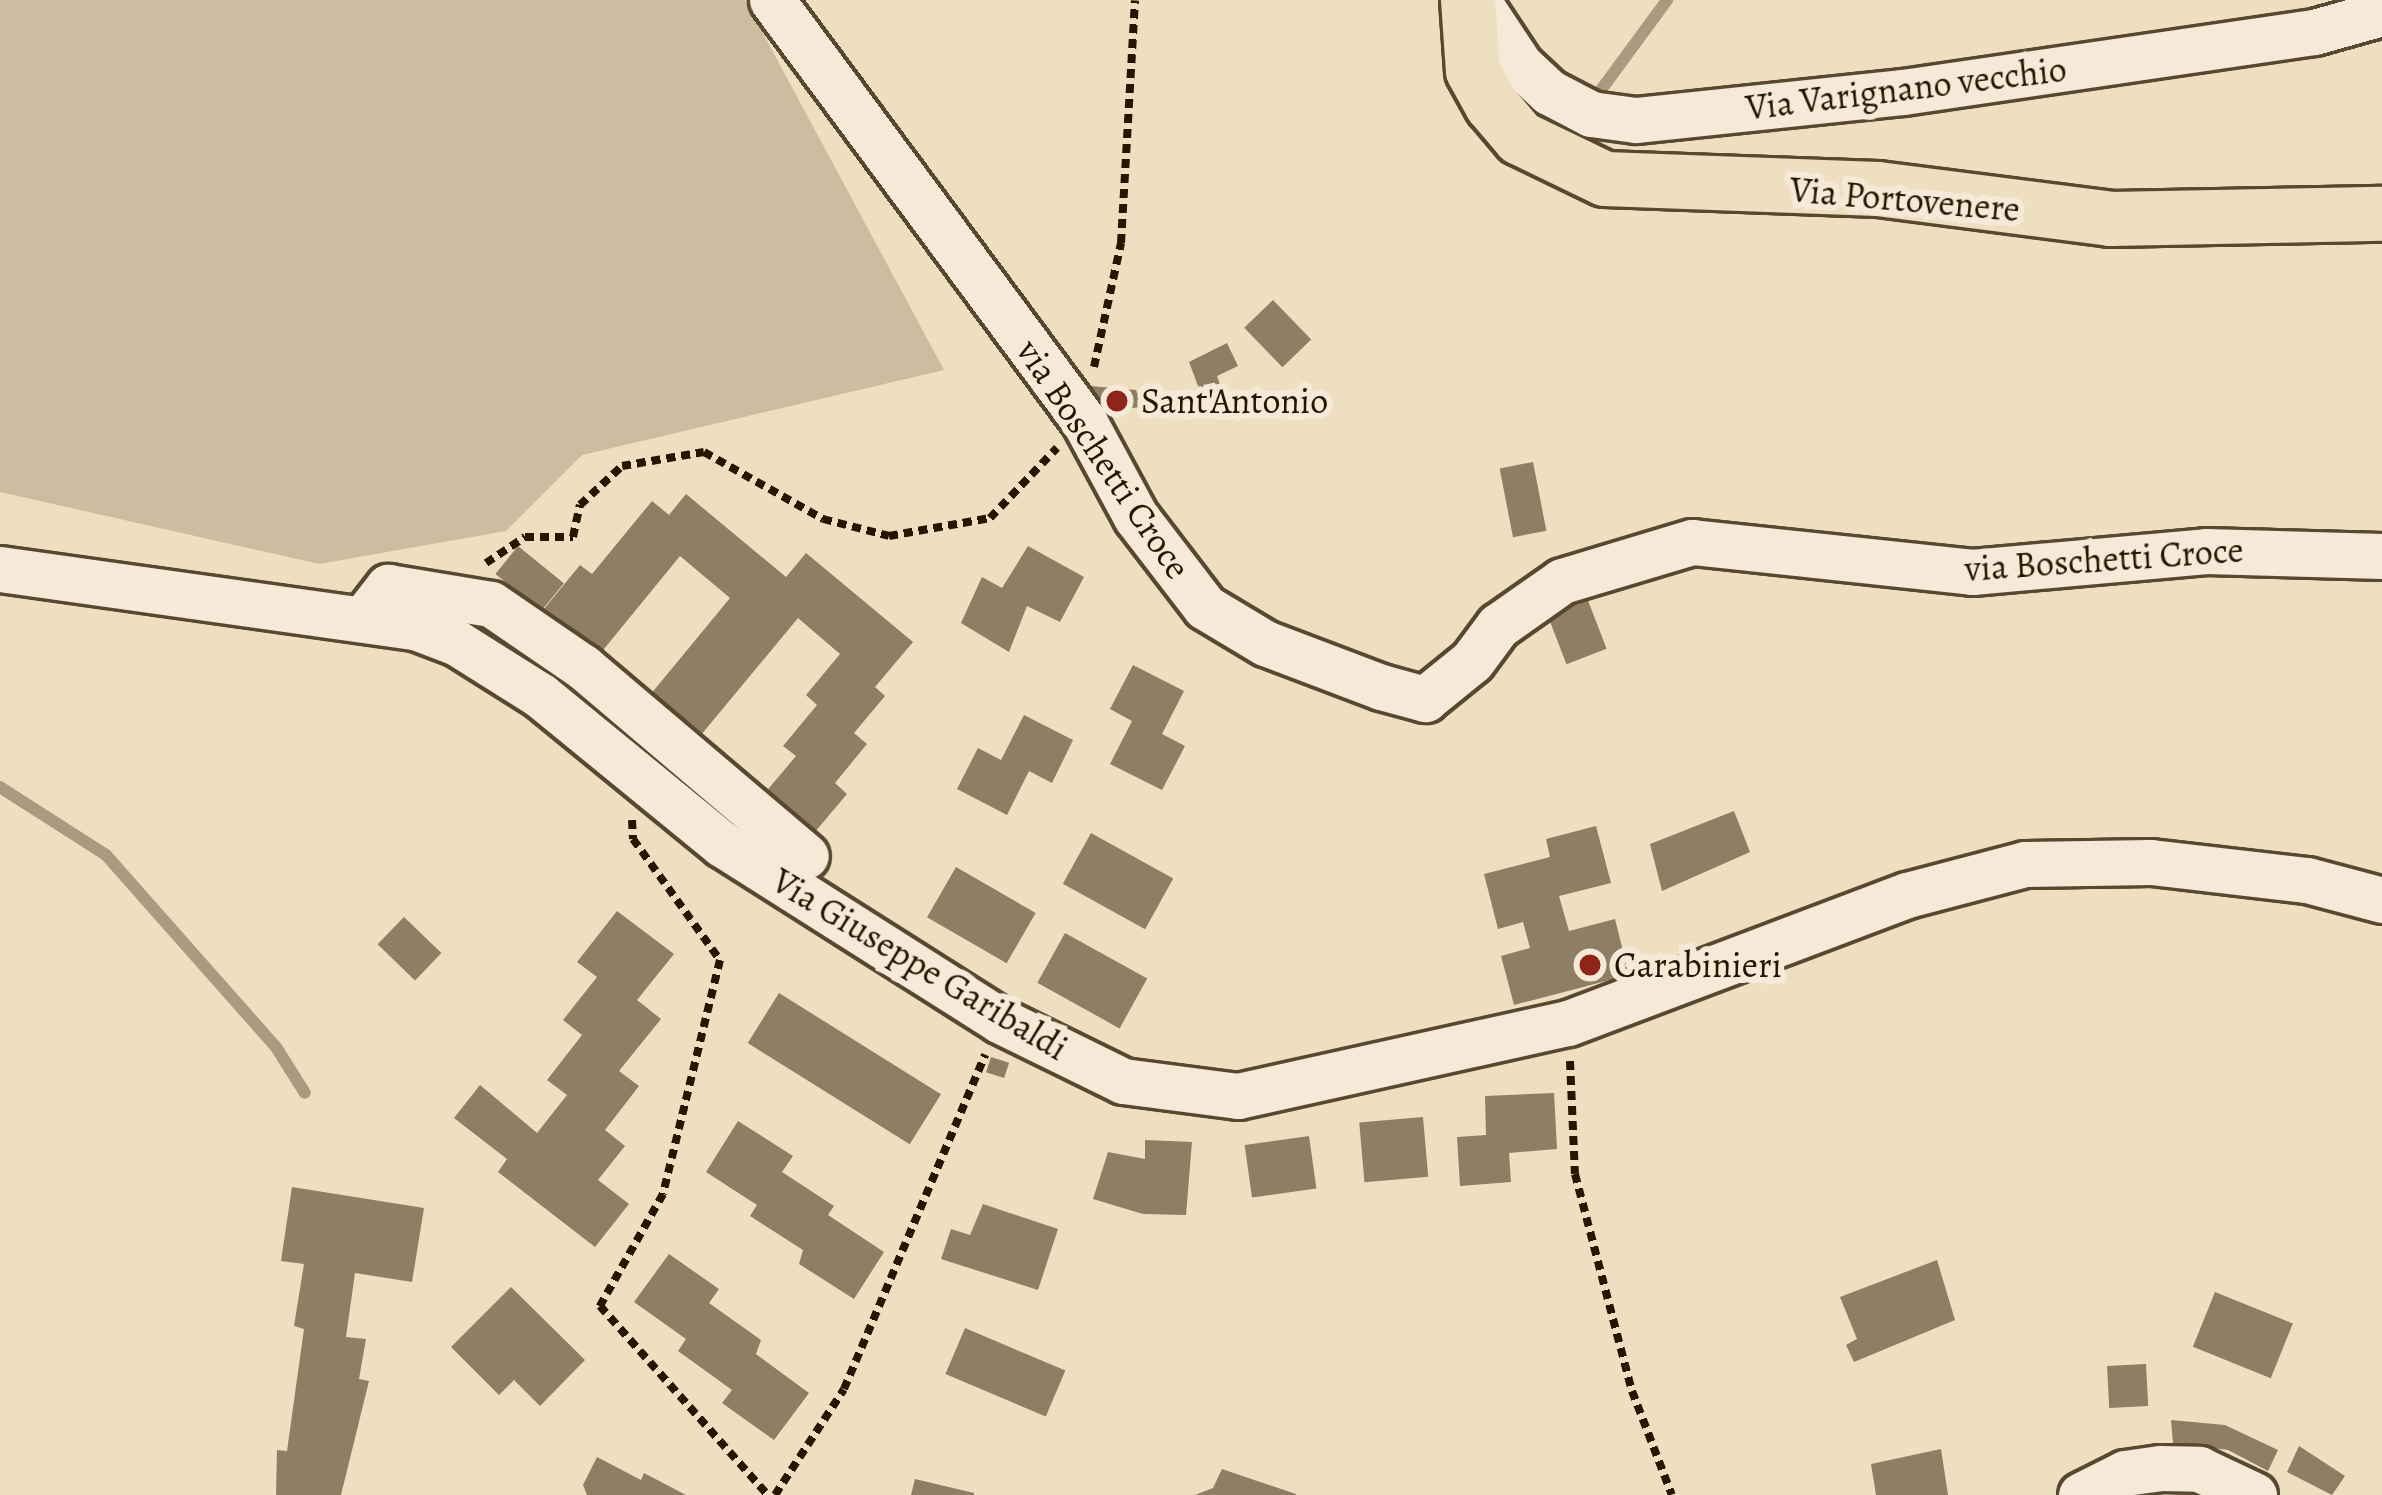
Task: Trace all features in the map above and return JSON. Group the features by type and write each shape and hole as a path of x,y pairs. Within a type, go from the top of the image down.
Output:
{"main road":[{"name":"Via Portovenere","path":"1468,0 1473,71 1492,105 1520,139 1605,179 1878,189 2111,218 2382,214"}],"street":[{"name":"via Boschetti Croce","path":"772,0 1084,421 1136,517 1205,607 1265,643 1425,699 1472,662 1498,626 1562,581 1692,542 1972,572 2228,550 2382,556"},
{"name":"Via Varignano vecchio","path":"1477,0 1520,65 1549,92 1591,114 1636,120 1903,92 2314,32 2382,13"},
{"name":"Via Giuseppe Garibaldi","path":"0,569 415,627 491,661 722,844 999,1020 1123,1081 1238,1096 1568,1023 1907,896 2025,863 2151,862 2307,880 2382,900"},
{"path":"363,620 388,587 491,604 583,667 806,856"},
{"path":"2081,1495 2125,1473 2160,1468 2199,1469 2254,1495"}],"path":[{"path":"474,575 503,546 525,537 573,537 580,505 622,466 704,452 823,519 889,536 990,518 1084,421 1121,243 1135,0"},
{"path":"632,770 633,838 720,960 663,1194 600,1306 772,1495 844,1389 999,1020"},
{"path":"1568,1023 1575,1174 1632,1391 1672,1495"}],"shaded area":[{"path":"0,0 745,0 944,370 582,455 506,531 319,564 0,492"}],"building":[{"path":"1273,300 1311,340 1282,367 1244,328"},
{"path":"1227,343 1238,366 1217,376 1225,399 1206,407 1189,362"},
{"name":"Sant'Antonio","path":"1091,386 1136,390 1143,407 1090,412"},
{"path":"1533,462 1546,531 1513,537 1500,468"},
{"path":"686,494 786,577 806,553 913,642 875,687 885,696 854,733 867,744 835,783 847,794 809,839 760,799 796,756 783,746 817,705 806,695 840,654 798,618 696,741 646,700 730,598 680,556 595,660 539,615 580,565 592,574 652,501 669,515"},
{"path":"518,546 564,583 541,611 495,574"},
{"path":"1028,546 1084,577 1060,622 1027,606 1009,652 961,623 982,577 1002,588"},
{"path":"1584,590 1607,649 1566,664 1544,605"},
{"path":"1133,665 1184,691 1162,734 1185,746 1162,790 1110,764 1132,721 1110,709"},
{"path":"1024,715 1073,740 1052,783 1029,771 1007,815 957,789 978,748 1001,760"},
{"path":"1734,811 1750,852 1662,891 1650,844"},
{"path":"1596,826 1611,883 1559,896 1569,931 1615,919 1629,975 1514,1005 1501,956 1530,948 1523,922 1498,929 1484,874 1550,857 1546,839"},
{"path":"1091,833 1173,879 1145,929 1063,884"},
{"path":"956,867 1036,913 1007,963 927,917"},
{"path":"617,911 674,954 637,1000 661,1019 619,1071 639,1086 605,1130 625,1146 598,1180 629,1204 595,1247 498,1172 507,1159 454,1118 480,1085 537,1133 567,1095 547,1080 582,1035 563,1020 597,977 577,962"},
{"path":"404,917 441,953 415,980 378,944"},
{"path":"1065,933 1147,979 1120,1028 1037,983"},
{"path":"779,993 941,1094 910,1144 748,1043"},
{"path":"991,1057 1009,1063 1004,1078 986,1072"},
{"path":"1554,1093 1557,1149 1509,1153 1511,1182 1460,1186 1457,1137 1486,1135 1485,1096"},
{"path":"1423,1117 1428,1177 1364,1182 1359,1123"},
{"path":"738,1121 793,1156 782,1172 834,1206 828,1215 884,1252 854,1299 799,1264 803,1250 750,1216 757,1205 706,1172"},
{"path":"1309,1136 1316,1188 1252,1198 1245,1145"},
{"path":"1145,1140 1192,1142 1186,1215 1143,1214 1093,1199 1108,1152 1145,1159"},
{"path":"292,1187 424,1208 412,1282 355,1273 346,1337 366,1339 359,1379 369,1381 341,1495 276,1495 277,1450 287,1451 304,1329 294,1326 304,1264 281,1261"},
{"path":"983,1204 1058,1229 1038,1290 941,1259 951,1229 970,1235"},
{"path":"669,1254 719,1289 709,1303 761,1340 756,1354 809,1393 774,1440 722,1403 732,1390 678,1351 686,1339 634,1302"},
{"path":"1937,1260 1955,1320 1854,1362 1846,1345 1857,1339 1840,1297"},
{"path":"511,1287 585,1360 540,1406 514,1380 499,1395 451,1347"},
{"path":"2215,1292 2293,1323 2271,1378 2193,1347"},
{"path":"965,1328 1065,1371 1046,1417 945,1374"},
{"path":"2146,1364 2148,1406 2109,1408 2107,1366"},
{"path":"2171,1420 2225,1425 2278,1450 2268,1471 2228,1450 2173,1443"},
{"path":"2299,1446 2345,1476 2332,1495 2287,1472"},
{"path":"1941,1449 1948,1495 1876,1495 1871,1464"},
{"path":"597,1457 641,1480 644,1473 686,1495 587,1495 583,1485"},
{"path":"1222,1469 1296,1495 1195,1495 1213,1488"},
{"path":"915,1479 974,1493 974,1495 911,1495"}],"waterway":[{"path":"1601,90 1667,0"},
{"path":"0,787 106,855 276,1047 305,1093"}],"place":[{"name":"Sant'Antonio","path":"1117,401"},
{"name":"Carabinieri","path":"1590,965"}]}
